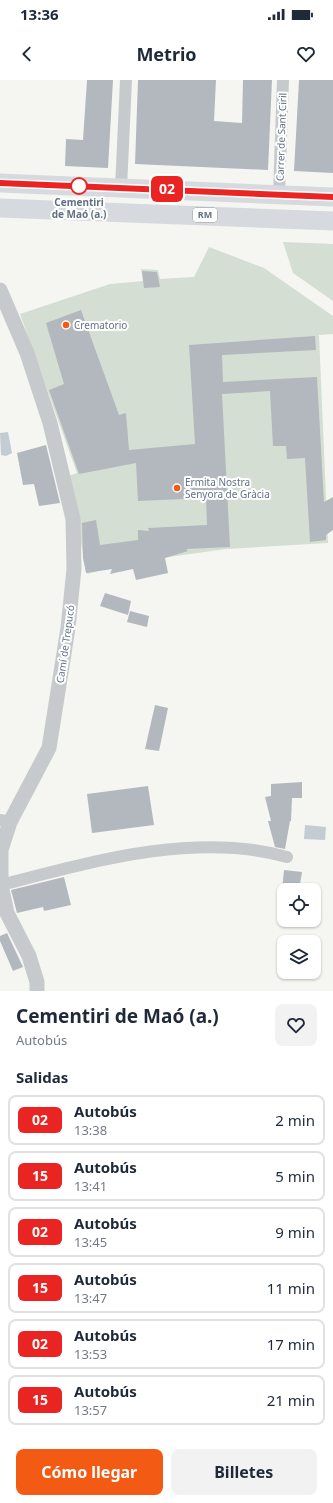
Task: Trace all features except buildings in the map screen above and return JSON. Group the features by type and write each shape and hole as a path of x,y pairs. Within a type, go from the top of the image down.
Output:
{"main road":[{"path":"0,183 333,197"},
{"name":"RM","path":"0,208 333,221"}],"street":[{"path":"121,188 126,80"},
{"name":"Carrer de Sant Ciril","path":"279,194 283,80"},
{"name":"Camí de Trepucó","path":"0,290 27,353 50,423 73,519 74,561 68,628 49,748 5,821 1,850 1,885 7,913 29,956 37,982 37,991"},
{"path":"1,885 131,854 200,847 262,850 287,857"}],"shaded area":[{"path":"283,242 333,244 333,301 293,273"},
{"path":"209,247 264,268 333,316 333,334 319,335 328,543 226,549 133,562 87,574 68,476 77,473 20,314 110,284 143,281 141,269 158,270 160,279 194,277"},
{"path":"8,432 12,453 6,456 1,455 0,433"},
{"path":"305,825 326,827 325,840 304,839"}],"bus line":[{"name":"02","path":"0,183 333,197"}],"place":[{"name":"Cementiri de Maó (a.)","path":"79,186"},
{"name":"Crematorio","path":"66,325"},
{"name":"Ermita Nostra Senyora de Gràcia","path":"177,488"}]}
